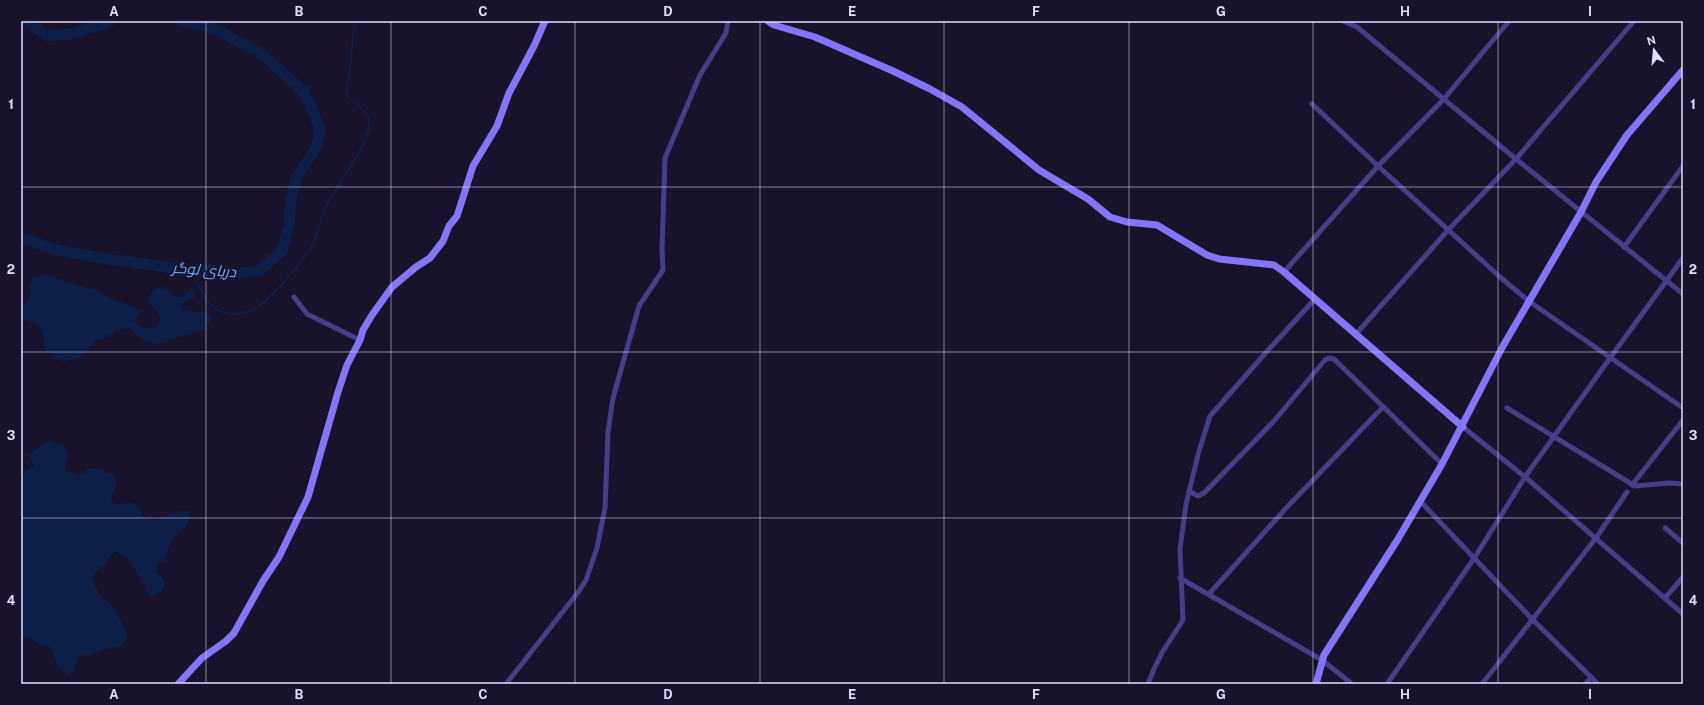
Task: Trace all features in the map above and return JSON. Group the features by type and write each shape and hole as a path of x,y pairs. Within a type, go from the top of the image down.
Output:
{"street":[{"path":"178,684 202,658 226,641 234,633 263,581 280,557 308,497 338,392 347,365 360,340 363,330 392,287 416,266 430,258 443,241 449,226 457,216 472,166 497,126 509,93 534,46 545,21"},
{"path":"506,684 579,591 586,580 595,554 605,508 608,432 613,398 639,306 663,270 662,249 666,158 700,75 726,33 728,21"},
{"path":"768,21 774,25 814,37 893,71 962,107 1039,170 1088,199 1110,217 1127,222 1157,225 1207,256 1219,259 1274,265 1463,427 1525,477 1683,614"},
{"path":"1343,21 1357,27 1443,100 1683,294"},
{"path":"1284,272 1378,166 1443,100 1509,21"},
{"path":"1356,334 1449,229 1516,159 1634,21"},
{"path":"1316,684 1322,660 1442,464 1463,427 1503,346 1530,302 1581,212 1596,182 1626,135 1683,70"},
{"path":"1312,104 1500,277 1530,302 1683,408"},
{"path":"1624,247 1683,166"},
{"path":"1387,684 1474,557 1525,477 1683,258"},
{"path":"294,297 307,314 360,340"},
{"path":"1148,684 1160,657 1184,620 1180,578 1180,550 1189,491 1210,416 1315,299"},
{"path":"1189,491 1198,496 1204,493 1274,421 1325,360 1329,358 1334,359 1442,464"},
{"path":"1209,594 1288,506 1383,407"},
{"path":"1507,408 1632,485 1638,487 1669,483 1683,484"},
{"path":"1632,485 1683,420"},
{"path":"1482,684 1596,538 1627,492"},
{"path":"1420,501 1533,620 1598,684"},
{"path":"1665,528 1683,543"},
{"path":"1665,598 1683,577"},
{"path":"1180,578 1322,660 1352,684"},
{"path":"1585,684 1591,678"}],"water":[{"path":"48,274 75,285 94,289 111,299 134,307 140,314 133,321 145,328 155,327 161,320 158,312 148,302 153,291 164,287 171,294 178,297 184,295 192,288 197,295 183,303 182,308 189,311 210,314 211,320 205,328 200,331 159,344 145,341 128,328 115,330 108,337 95,341 83,356 62,361 46,351 44,347 43,333 39,325 30,321 21,320 21,306 27,302 31,294 29,285 30,282 38,276"},
{"path":"50,441 64,445 67,453 66,471 80,475 87,469 94,468 106,471 115,476 116,485 111,499 113,503 135,504 144,517 153,520 184,510 188,511 190,516 187,525 170,542 167,557 157,566 156,571 165,582 163,588 158,594 150,596 130,562 125,556 119,553 114,552 102,567 95,572 93,576 99,594 113,607 125,628 127,641 119,647 101,650 89,656 80,655 73,673 69,675 57,666 52,649 48,646 39,644 31,638 21,637 21,485 25,471 34,467 29,455 45,442"}],"waterway":[{"name":"دریای لوگر","path":"26,21 48,36 72,34 110,21"},
{"name":"دریای لوگر","path":"21,237 52,249 107,259 191,271 202,268 230,274 259,271 282,251 289,226 291,199 296,178 316,148 320,131 313,110 303,91 263,55 212,27 180,21"},
{"path":"191,271 211,305 226,313 243,313 254,309 268,299 292,273 310,249 316,238 329,201 364,144 369,127 366,113 347,97 353,33 356,21"}]}
